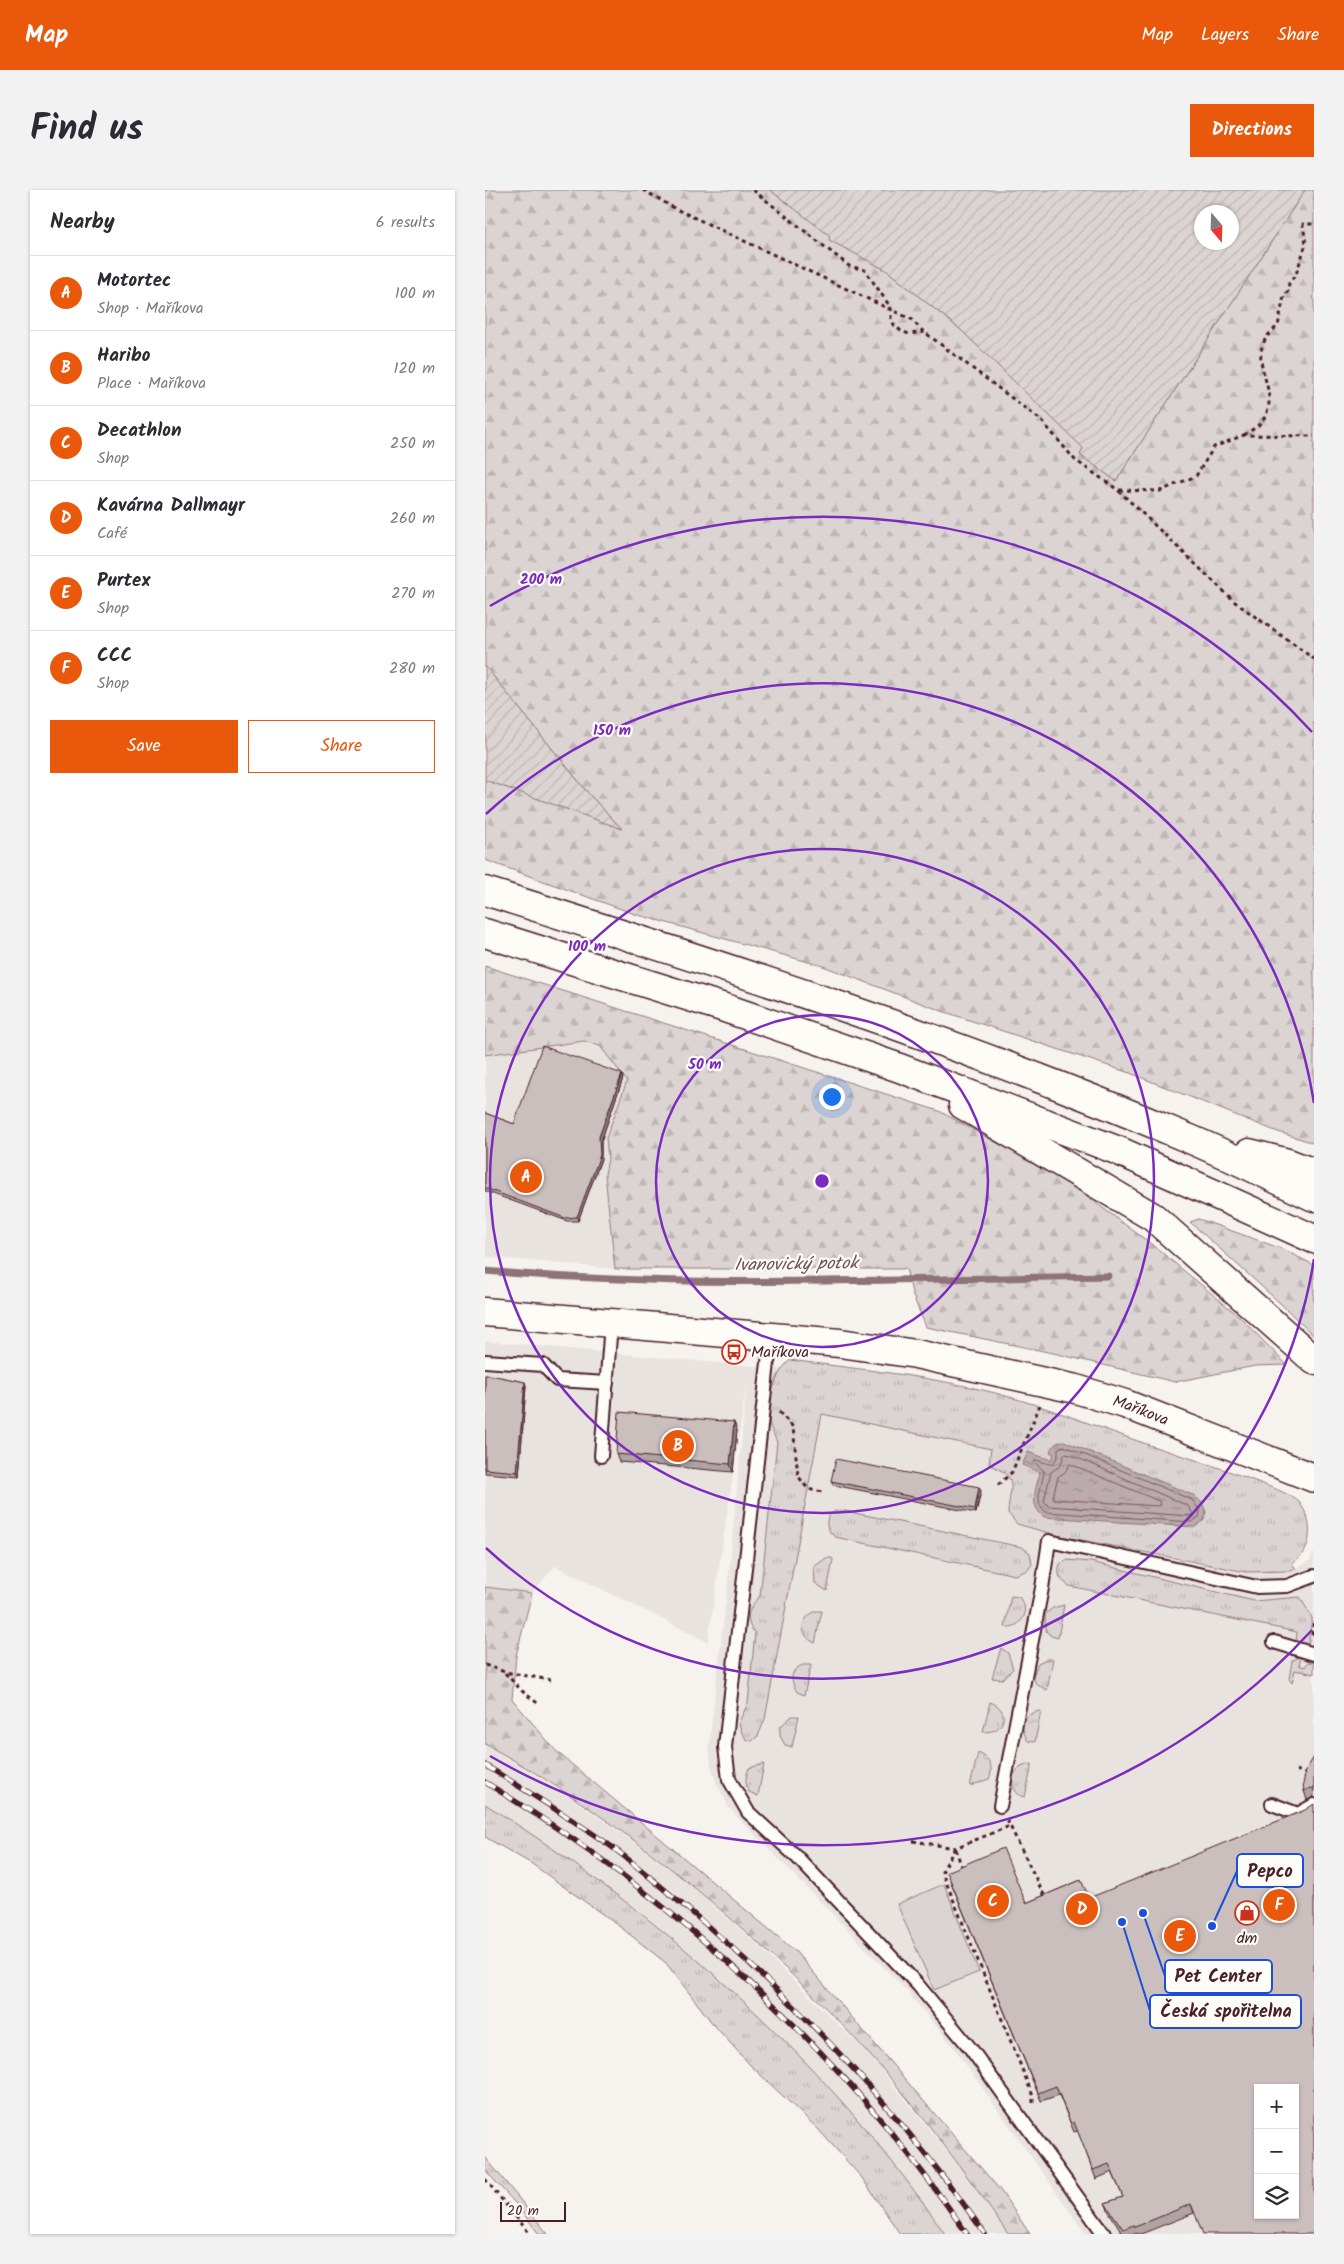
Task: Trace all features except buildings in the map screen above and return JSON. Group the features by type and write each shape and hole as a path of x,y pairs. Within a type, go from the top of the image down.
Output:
{"main road":[{"path":"485,891 721,965 905,1028 1186,1137 1314,1197"},
{"path":"485,933 725,1008 897,1067 1119,1151 1314,1239"},
{"path":"897,1067 1153,1217 1314,1360"},
{"path":"1186,1137 1288,1163 1314,1173"},
{"name":"Maříkova","path":"485,1312 840,1342 915,1354 1076,1388 1152,1414 1314,1478"}],"lane":[{"path":"601,1456 611,1323"},
{"path":"771,1336 725,1747 729,1779 748,1812 797,1857 918,1985 971,2049 1104,2234"},
{"path":"485,1361 543,1365 557,1380 607,1383"},
{"path":"1000,1806 1042,1588 1049,1541 1257,1587 1287,1586 1314,1576"},
{"path":"1274,1642 1314,1654"},
{"path":"1272,1804 1298,1814 1314,1805"}],"path":[{"path":"643,190 676,209 828,282 891,308 913,320 919,328 1042,421 1075,460 1118,490 1235,602 1314,659"},
{"path":"753,190 849,266 865,270 891,308 891,319 901,331 909,334 926,332"},
{"path":"1118,490 1160,491 1196,476 1215,447 1244,435 1263,422 1269,405 1266,378 1259,362 1263,345 1269,334 1278,326 1284,296 1288,291 1289,283 1296,274 1306,244 1303,224 1314,224"},
{"path":"1244,435 1314,436"},
{"path":"763,1395 793,1427 798,1476 808,1489 822,1492"},
{"path":"998,1485 1012,1472 1041,1401"},
{"path":"485,1665 505,1672 551,1680"},
{"path":"505,1672 522,1691 540,1704"},
{"path":"1296,1770 1314,1777"},
{"path":"1000,1806 1048,1903"},
{"path":"913,1842 955,1848 1010,1826"},
{"path":"955,1848 942,1872 1033,2096 1033,2133"},
{"path":"955,1848 963,1875"},
{"path":"485,2179 530,2234"}],"shaded area":[{"path":"584,1041 600,1046 627,1081 606,1138 608,1159 605,1174 615,1269 485,1257 485,1055"},
{"path":"485,1341 859,1376 1033,1407 1010,1516 1018,1523 1170,1560 1246,1572 1291,1571 1309,1561 1314,1552 1314,2234 1086,2234 954,2048 904,1988 729,1808 717,1784 711,1765 709,1746 729,1572 747,1381 708,1642 555,1566 532,1593 485,1587"},
{"path":"485,1744 564,1793 624,1834 690,1885 756,1943 869,2055 971,2180 1008,2234 945,2234 929,2210 831,2089 721,1981 657,1925 593,1876 485,1804"}],"green space":[{"path":"485,190 770,190 831,236 830,240 886,270 961,330 1084,448 1080,455 1116,481 1305,190 1314,190 1314,1143 1278,1132 1130,1073 942,1011 823,966 635,914 485,860 485,780 621,828 588,793 485,666"},
{"path":"770,190 1305,190 1116,481 1080,455 1083,448 961,330 886,270 829,240 830,236"},
{"path":"485,666 588,793 622,829 485,780"},
{"path":"485,966 939,1111 1065,1180 1154,1246 1240,1317 1287,1365 1255,1366 1175,1382 1053,1353 926,1327 913,1296 906,1269 615,1269 605,1174 608,1159 606,1138 627,1081 600,1046 584,1041 485,1055"},
{"path":"1199,1219 1282,1249 1314,1265 1314,1336 1190,1222"},
{"path":"790,1360 925,1378 995,1393 1043,1407 1226,1470 1283,1492 1299,1502 1304,1510 1309,1526 1308,1543 1304,1551 1292,1563 1296,1569 1291,1571 1246,1572 1056,1535 1017,1524 1008,1513 1011,1483 1005,1474 989,1464 991,1449 822,1414 765,1719 758,1736 752,1741 746,1739 741,1731 739,1722 748,1703 755,1633 751,1628 748,1618 750,1609 760,1596 777,1442 769,1422 769,1411 773,1387 780,1373"},
{"path":"836,1511 845,1511 1022,1547 1030,1553 1032,1564 1028,1570 1015,1575 835,1537 828,1529 827,1524 830,1514"},
{"path":"826,1558 832,1558 833,1560 827,1591 815,1583 814,1567"},
{"path":"1067,1560 1091,1562 1254,1601 1300,1597 1312,1618 1308,1645 1296,1642 1297,1632 1069,1586 1059,1574 1060,1564"},
{"path":"485,1587 532,1593 516,1656 512,1699 556,1751 795,1951 1000,2190 1030,2234 1008,2234 941,2142 888,2075 828,2010 738,1925 639,1844 537,1774 485,1744"},
{"path":"1011,1596 1019,1597 1024,1605 1025,1614 1017,1624 1012,1627 1005,1627"},
{"path":"1064,1605 1058,1638 1051,1636 1046,1631 1045,1614 1053,1608"},
{"path":"816,1611 822,1611 815,1643 806,1636 803,1627 807,1618"},
{"path":"1001,1648 1008,1653 1013,1669 1002,1679 992,1678"},
{"path":"1301,1656 1299,1665 1305,1667 1308,1662 1314,1663 1314,1674 1295,1670 1292,1683 1289,1679 1292,1661"},
{"path":"1046,1659 1053,1659 1047,1690 1036,1684 1033,1676 1038,1663"},
{"path":"803,1665 811,1665 804,1695 797,1692 792,1680 795,1670"},
{"path":"990,1702 997,1705 1001,1710 1003,1720 997,1729 983,1732"},
{"path":"1041,1711 1035,1742 1028,1741 1023,1730 1024,1721 1030,1714"},
{"path":"792,1716 799,1716 792,1747 785,1745 780,1736 780,1727"},
{"path":"978,1753 988,1760 991,1771 989,1779 970,1786"},
{"path":"764,1764 758,1796 749,1792 746,1778 749,1768"},
{"path":"1032,1764 1025,1797 1019,1795 1015,1790 1012,1779 1021,1767"},
{"path":"485,1804 551,1847 615,1894 677,1943 737,1995 794,2051 848,2109 898,2170 945,2234 900,2234 862,2178 818,2129 751,2066 713,2024 666,1963 619,1926 532,1864 485,1837"},
{"path":"944,1884 979,1972 934,1990 897,1904"},
{"path":"485,2157 548,2234 539,2234 516,2204 485,2170"}],"water":[{"path":"1064,1441 1195,1496 1202,1503 1206,1512 1204,1520 1195,1527 1044,1517 1036,1507 1035,1502 1035,1491 1040,1472 1022,1465 1028,1452 1051,1460 1054,1454 1050,1452 1052,1447"}],"waterway":[{"name":"Ivanovický potok","path":"485,1271 563,1277 718,1281 1108,1276"}],"railway":[{"path":"485,1765 565,1815 622,1854 688,1909 770,1983 847,2062 919,2145 985,2234"},
{"path":"485,1782 591,1851 706,1943 755,1987 846,2080 889,2130 967,2234"}],"place":[{"name":"Motortec","path":"526,1177"},
{"name":"Maříkova","path":"734,1352"},
{"name":"Haribo","path":"678,1446"},
{"name":"Decathlon","path":"993,1901"},
{"name":"CCC","path":"1279,1905"},
{"name":"Kavárna Dallmayr","path":"1082,1909"},
{"name":"Pet Center","path":"1143,1913"},
{"name":"dm","path":"1247,1913"},
{"name":"Česká spořitelna","path":"1122,1922"},
{"name":"Pepco","path":"1212,1926"},
{"name":"Purtex","path":"1180,1936"}]}
